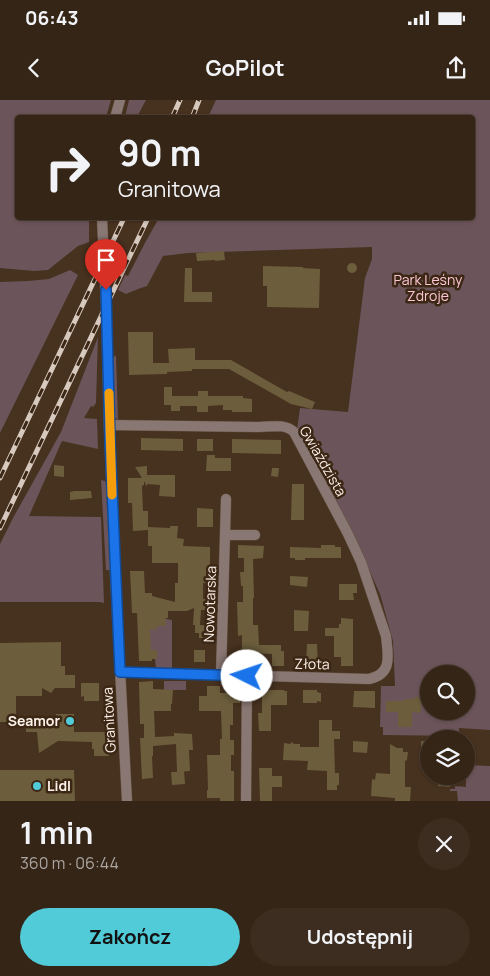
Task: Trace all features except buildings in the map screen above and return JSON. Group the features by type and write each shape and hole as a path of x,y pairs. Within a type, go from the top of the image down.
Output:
{"street":[{"path":"116,115 120,100"},
{"name":"Granitowa","path":"102,220 109,425 127,801"},
{"name":"Gwiaździsta","path":"109,425 283,426 290,428 294,432 361,562 386,636 387,664 382,675"},
{"name":"Nowotarska","path":"221,675 226,498"},
{"path":"226,535 255,536"},
{"name":"Złota","path":"120,672 366,679 382,675"},
{"path":"246,801 247,676"}],"green space":[{"path":"0,100 111,100 107,115 15,115 15,220 89,220 89,242 78,246 48,270 34,271 0,268"},
{"path":"129,100 146,100 138,115 125,115"},
{"name":"Park Leśny Zdroje","path":"216,100 490,100 490,730 459,728 459,730 420,730 420,735 383,735 383,727 380,727 381,686 395,686 393,641 380,594 361,552 297,430 300,408 348,412 365,278 372,259 372,247 188,253 163,256 147,286 126,294 118,290 125,275 128,276 158,220 475,220 475,115 209,115"},
{"path":"70,270 78,275 0,433 0,282 49,279"},
{"path":"98,337 96,403 93,407 91,406 84,418 97,419 98,449 62,441 29,516 101,517 104,603 0,602 0,544 61,432"},
{"path":"116,355 118,420 114,417 113,358"},
{"path":"101,480 106,483 110,570 106,570"},
{"path":"166,619 172,620 172,669 156,668 155,659 157,659 157,651 151,651 151,648 149,648 150,629 166,626"},
{"path":"164,681 186,681 186,690 164,690"},
{"path":"475,765 490,766 490,801 458,801 457,791 450,791 450,789 455,789 455,786 466,787 466,785 475,785"}],"railway":[{"path":"173,115 180,100"},
{"path":"193,115 199,100"},
{"path":"0,478 123,220"},
{"path":"0,528 147,220"}],"slow traffic":[{"path":"109,393 112,495"}],"place":[{"name":"Seamor","path":"70,721"},
{"name":"Lidl","path":"37,786"}],"route":[{"path":"106,290 110,442 120,672 247,676"}]}
